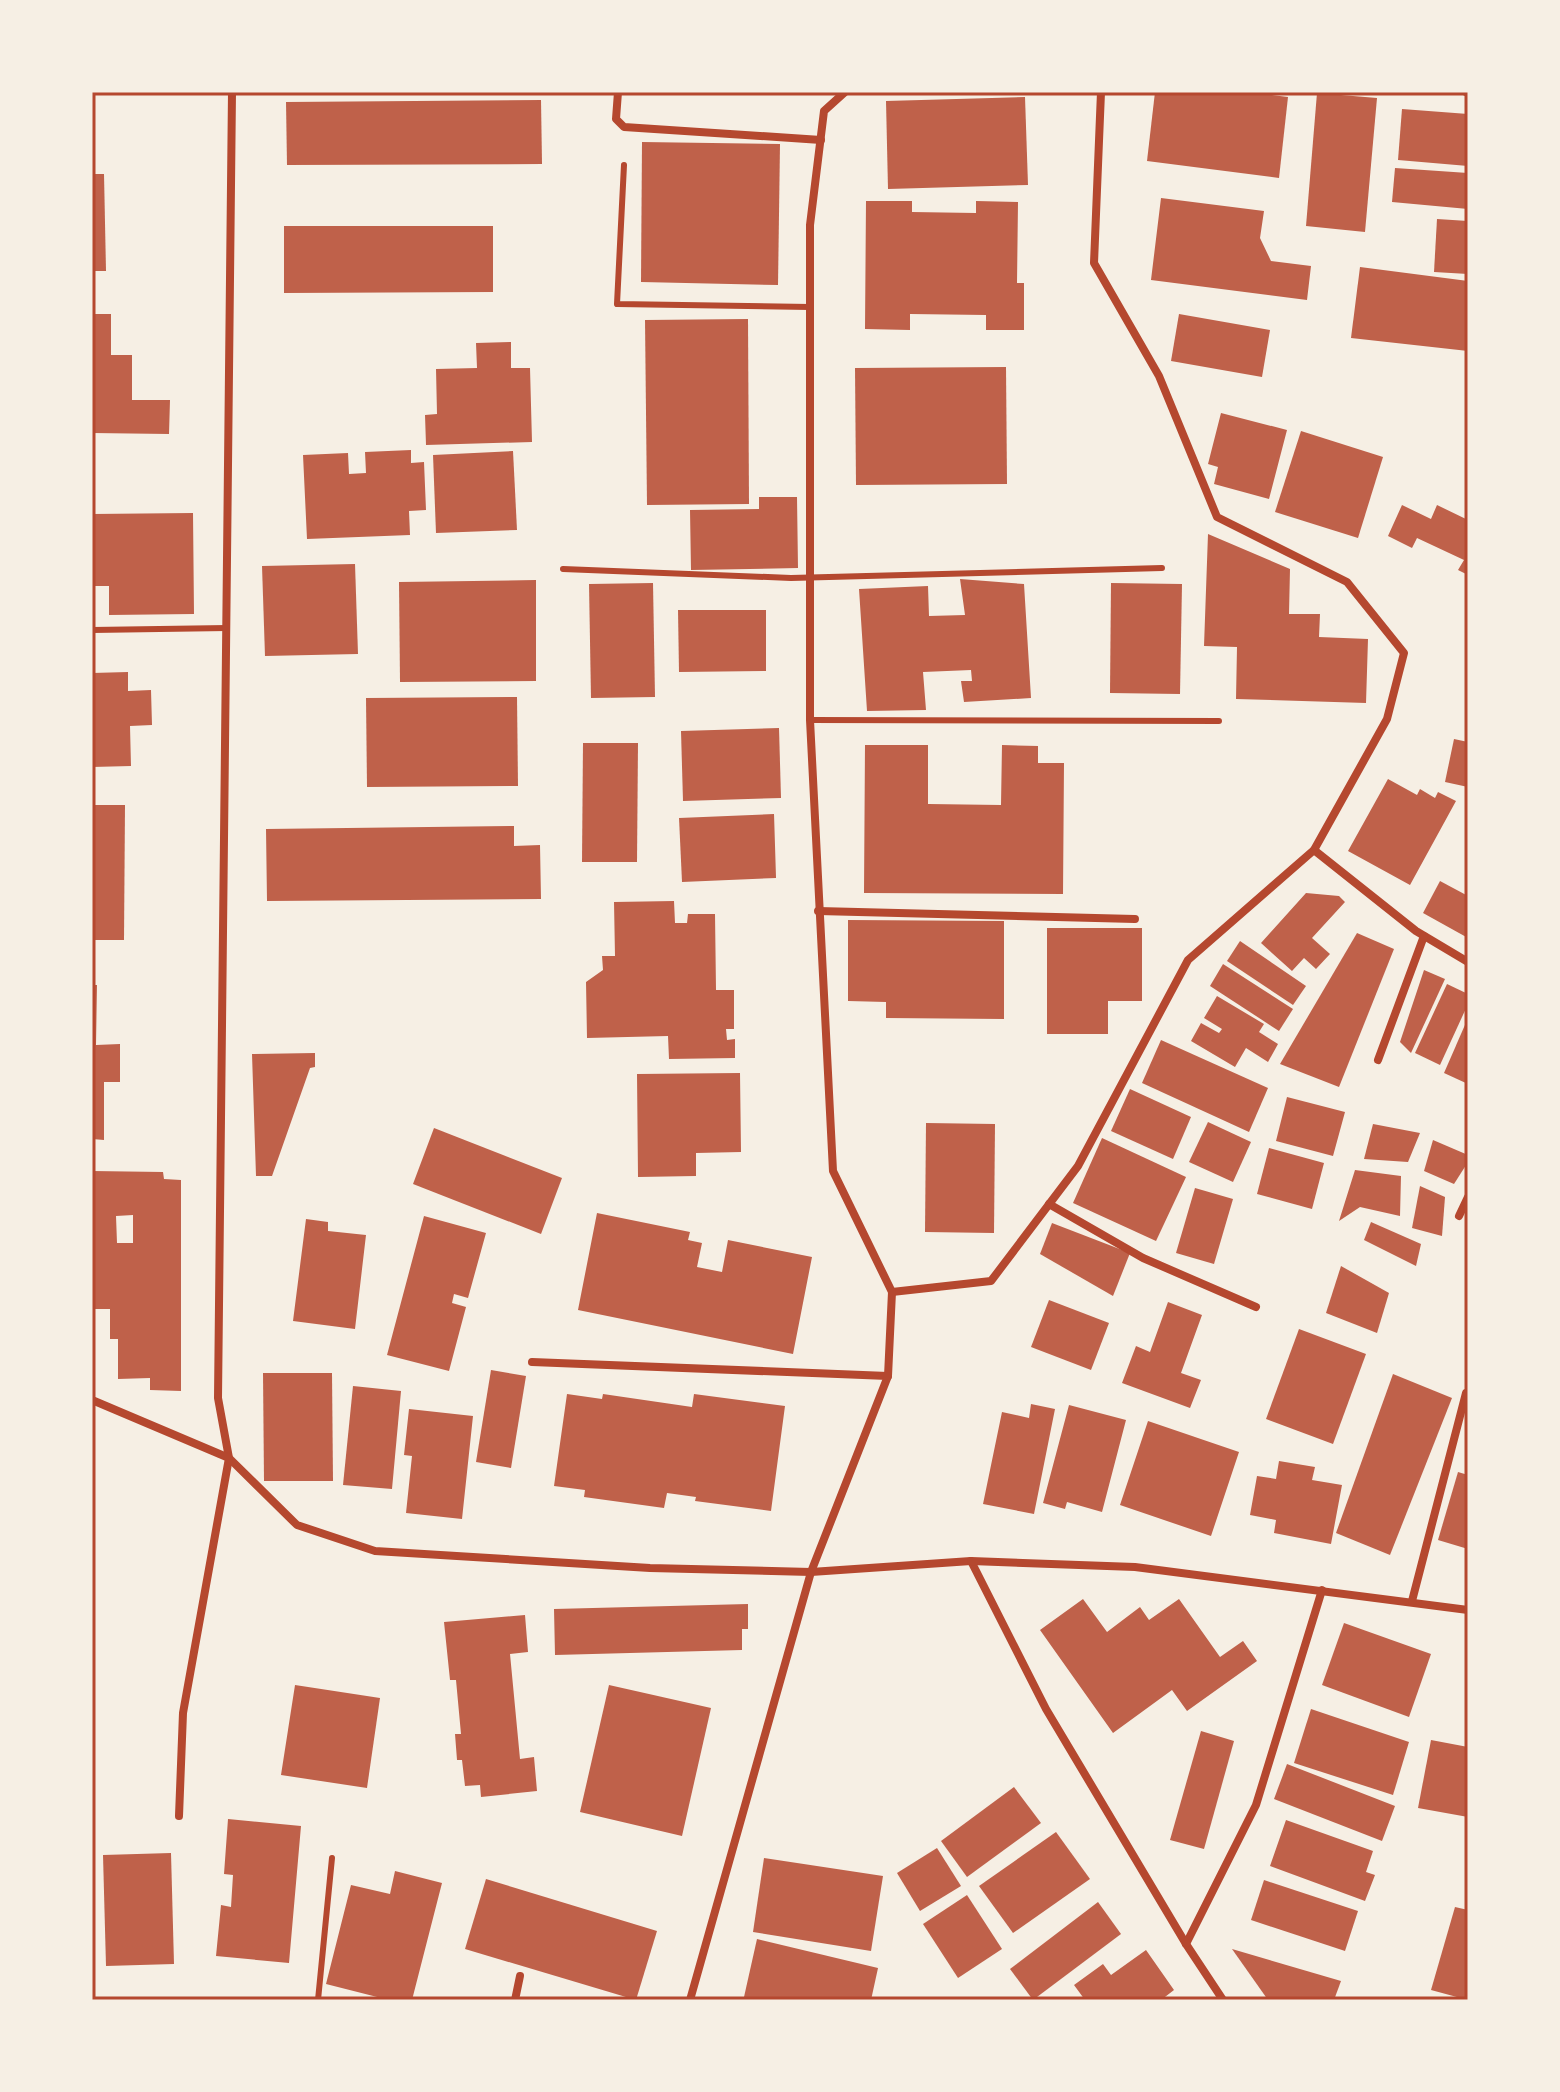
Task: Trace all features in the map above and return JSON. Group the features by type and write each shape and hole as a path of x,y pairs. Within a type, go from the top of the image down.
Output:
{"street":[{"path":"179,1816 183,1713 229,1458 218,1398 232,92"},
{"path":"618,92 616,119 624,127 821,140"},
{"path":"690,2000 811,1572 888,1376 892,1292 833,1171 810,720 810,225 824,111 845,92"},
{"path":"892,1292 991,1281 1078,1166 1188,960 1314,850 1387,719 1404,653 1347,582 1217,517 1159,376 1094,263 1101,92"},
{"path":"1314,850 1424,936 1468,962"},
{"path":"818,911 1135,919"},
{"path":"1378,1060 1424,936"},
{"path":"1459,1216 1468,1197"},
{"path":"1049,1204 1143,1258 1256,1307"},
{"path":"532,1362 888,1376"},
{"path":"1412,1601 1466,1393"},
{"path":"92,1400 229,1458 297,1525 375,1551 650,1568 811,1572 971,1561 1135,1567 1468,1610"},
{"path":"971,1561 1046,1709 1186,1944 1223,2000"},
{"path":"1186,1944 1256,1805 1322,1590"},
{"path":"515,2000 520,1976"}],"lane":[{"path":"624,165 617,304 810,307"},
{"path":"563,569 810,577 1162,568"},
{"path":"92,630 227,628"},
{"path":"810,720 1219,721"},
{"path":"318,2000 332,1858"}],"building":[{"path":"1155,92 1246,92 1288,97 1279,178 1147,161"},
{"path":"1317,93 1377,98 1365,232 1306,226"},
{"path":"1025,97 1028,185 888,189 886,101"},
{"path":"541,100 542,164 287,165 286,102"},
{"path":"1402,109 1468,114 1468,166 1398,160"},
{"path":"642,142 780,144 778,285 641,282"},
{"path":"1395,168 1468,173 1468,209 1392,202"},
{"path":"92,174 104,174 106,271 92,271"},
{"path":"1161,198 1264,211 1260,238 1271,261 1311,266 1307,300 1151,280"},
{"path":"866,201 912,201 912,212 976,213 976,201 1018,202 1017,283 1024,283 1024,330 986,330 986,315 910,314 910,330 865,329"},
{"path":"1437,219 1468,221 1468,274 1434,272"},
{"path":"284,226 493,226 493,292 284,293"},
{"path":"1360,267 1468,281 1468,351 1351,338"},
{"path":"92,314 111,314 111,355 132,355 132,400 170,400 169,434 92,433"},
{"path":"1179,314 1270,330 1262,377 1171,361"},
{"path":"748,319 749,504 647,505 645,320"},
{"path":"511,342 511,368 530,368 532,442 426,445 425,415 437,414 436,369 477,368 476,343"},
{"path":"1006,367 1007,484 856,485 855,368"},
{"path":"1221,413 1287,430 1269,499 1214,484 1218,467 1208,464"},
{"path":"1301,431 1383,457 1358,538 1275,512"},
{"path":"411,450 411,463 424,462 426,510 409,511 410,535 307,539 303,455 348,453 349,474 366,473 365,452"},
{"path":"513,451 517,530 436,533 433,455"},
{"path":"759,497 797,497 798,568 691,570 690,510 759,509"},
{"path":"1402,505 1431,519 1437,505 1468,520 1468,575 1458,570 1464,560 1417,538 1412,548 1388,536"},
{"path":"193,513 194,614 109,615 109,586 92,586 92,514"},
{"path":"1208,534 1290,569 1289,614 1320,614 1319,637 1368,639 1366,703 1236,699 1237,647 1204,646"},
{"path":"355,564 358,654 265,656 262,566"},
{"path":"960,579 1024,584 1031,698 964,702 961,681 972,681 971,670 923,672 926,710 867,711 859,589 928,586 929,616 965,615"},
{"path":"536,580 536,681 400,682 399,582"},
{"path":"653,583 655,697 591,698 589,584"},
{"path":"1111,583 1182,584 1180,694 1110,693"},
{"path":"678,610 766,610 766,671 679,672"},
{"path":"128,672 128,691 151,690 152,725 130,726 131,766 92,767 92,673"},
{"path":"517,697 518,786 367,787 366,698"},
{"path":"779,728 781,798 683,801 681,731"},
{"path":"1454,739 1468,742 1468,787 1445,782"},
{"path":"583,743 638,743 637,862 582,862"},
{"path":"865,745 928,745 928,804 1001,805 1002,745 1038,746 1038,763 1064,763 1063,894 864,893"},
{"path":"1388,779 1417,795 1420,789 1435,798 1438,792 1456,801 1410,885 1348,851"},
{"path":"92,805 125,805 124,940 92,940"},
{"path":"774,814 776,878 682,882 679,818"},
{"path":"514,826 514,846 540,845 541,899 267,901 266,829"},
{"path":"1440,881 1468,896 1468,938 1423,913"},
{"path":"1306,893 1339,896 1345,902 1312,938 1330,954 1316,969 1304,958 1292,971 1261,943"},
{"path":"674,901 675,923 687,923 688,914 715,914 716,990 734,990 734,1029 726,1029 727,1040 735,1039 735,1058 669,1059 668,1036 587,1038 586,982 603,970 602,956 615,956 614,902"},
{"path":"848,920 1004,921 1004,1019 886,1018 886,1002 848,1001"},
{"path":"1047,928 1142,928 1142,1001 1108,1001 1108,1034 1047,1034"},
{"path":"1357,933 1394,949 1339,1087 1280,1064"},
{"path":"1240,941 1306,986 1293,1005 1227,961"},
{"path":"1223,964 1293,1009 1279,1031 1210,986"},
{"path":"1424,970 1445,979 1411,1053 1400,1042"},
{"path":"1447,984 1468,994 1468,1004 1440,1065 1415,1053"},
{"path":"92,985 97,985 96,1045 120,1044 120,1082 104,1082 104,1140 92,1139"},
{"path":"1217,996 1264,1024 1259,1032 1278,1044 1268,1062 1246,1048 1235,1067 1191,1041 1201,1023 1219,1033 1222,1029 1204,1018"},
{"path":"1468,1018 1468,1084 1444,1073"},
{"path":"1161,1040 1268,1088 1249,1132 1142,1083"},
{"path":"315,1053 315,1067 310,1068 272,1176 256,1176 252,1054"},
{"path":"740,1073 741,1152 696,1153 696,1176 638,1177 637,1074"},
{"path":"1130,1089 1191,1117 1173,1159 1111,1131"},
{"path":"1287,1097 1345,1112 1333,1156 1276,1141"},
{"path":"1208,1122 1251,1142 1233,1182 1189,1162"},
{"path":"926,1123 995,1124 994,1233 925,1232"},
{"path":"1373,1124 1420,1133 1408,1162 1364,1159"},
{"path":"434,1128 562,1178 541,1234 413,1184"},
{"path":"1102,1138 1186,1177 1156,1241 1073,1203"},
{"path":"1433,1140 1468,1155 1468,1162 1454,1184 1424,1171"},
{"path":"1269,1148 1324,1163 1312,1209 1257,1194"},
{"path":"1355,1170 1401,1176 1400,1216 1360,1207 1339,1221"},
{"path":"92,1171 163,1172 164,1179 181,1180 181,1391 150,1390 150,1378 118,1379 118,1339 110,1339 110,1309 92,1309","holes":["133,1215 133,1243 117,1243 116,1216"]},
{"path":"1420,1186 1445,1197 1442,1236 1412,1228"},
{"path":"1195,1188 1233,1199 1214,1264 1176,1253"},
{"path":"597,1213 690,1232 688,1240 702,1243 697,1267 722,1272 728,1240 812,1257 793,1354 578,1310"},
{"path":"424,1216 486,1233 468,1298 454,1294 452,1303 466,1307 449,1371 387,1355"},
{"path":"306,1219 328,1222 328,1231 366,1235 355,1329 293,1321"},
{"path":"1371,1222 1421,1244 1416,1266 1364,1240"},
{"path":"1052,1223 1130,1253 1113,1296 1040,1254"},
{"path":"1341,1266 1389,1293 1377,1333 1326,1313"},
{"path":"1049,1300 1109,1323 1091,1370 1031,1347"},
{"path":"1168,1302 1202,1315 1181,1373 1201,1380 1190,1408 1122,1383 1136,1346 1150,1352"},
{"path":"1299,1329 1366,1354 1333,1444 1266,1419"},
{"path":"491,1370 526,1376 511,1468 476,1462"},
{"path":"263,1373 332,1373 333,1481 264,1481"},
{"path":"1393,1374 1452,1398 1390,1555 1336,1533"},
{"path":"353,1386 401,1391 392,1489 343,1485"},
{"path":"567,1394 602,1399 603,1394 692,1407 694,1394 785,1406 771,1511 695,1501 696,1497 667,1493 664,1508 584,1497 585,1490 554,1486"},
{"path":"1031,1404 1055,1409 1034,1514 983,1504 1002,1412 1029,1418"},
{"path":"1069,1405 1126,1420 1102,1512 1067,1502 1065,1509 1043,1503"},
{"path":"409,1409 473,1416 462,1519 406,1513 412,1456 404,1455"},
{"path":"1148,1421 1239,1452 1211,1536 1120,1505"},
{"path":"1279,1461 1315,1467 1312,1480 1342,1485 1331,1544 1274,1533 1276,1520 1250,1515 1257,1476 1276,1479"},
{"path":"1458,1472 1468,1475 1468,1549 1438,1540"},
{"path":"1083,1599 1107,1632 1140,1607 1149,1620 1179,1599 1220,1657 1243,1641 1257,1661 1187,1711 1172,1690 1113,1733 1040,1630"},
{"path":"748,1604 748,1629 742,1629 742,1650 555,1655 554,1609"},
{"path":"525,1615 528,1652 510,1654 520,1759 534,1757 537,1791 481,1797 480,1785 465,1786 462,1760 457,1760 455,1734 461,1734 456,1680 450,1680 444,1622"},
{"path":"1344,1623 1431,1654 1409,1717 1322,1685"},
{"path":"295,1685 380,1698 367,1788 281,1775"},
{"path":"609,1685 711,1708 682,1836 580,1812"},
{"path":"1311,1709 1409,1742 1393,1795 1294,1763"},
{"path":"1201,1731 1234,1741 1204,1849 1170,1840"},
{"path":"1431,1740 1468,1747 1468,1817 1418,1808"},
{"path":"1287,1764 1395,1806 1382,1841 1274,1799"},
{"path":"1014,1787 1041,1823 967,1877 941,1841"},
{"path":"228,1819 301,1826 289,1963 216,1956 221,1905 231,1907 233,1875 224,1874"},
{"path":"1286,1820 1373,1851 1366,1872 1375,1875 1365,1901 1270,1866"},
{"path":"1056,1832 1090,1879 1013,1933 979,1886"},
{"path":"937,1848 961,1886 920,1911 897,1873"},
{"path":"171,1853 174,1964 106,1966 103,1855"},
{"path":"764,1858 883,1876 871,1951 753,1932"},
{"path":"395,1871 442,1883 412,2000 389,2000 326,1984 351,1885 390,1894"},
{"path":"486,1879 657,1931 636,2000 465,1949"},
{"path":"1264,1880 1358,1911 1345,1951 1251,1920"},
{"path":"967,1895 1002,1949 958,1978 923,1924"},
{"path":"1098,1902 1121,1934 1033,2000 1010,1969"},
{"path":"1455,1907 1468,1910 1468,2000 1431,1990"},
{"path":"757,1939 878,1968 871,2000 755,2000 744,1997"},
{"path":"1232,1949 1341,1981 1334,2000 1268,2000"},
{"path":"1146,1950 1174,1990 1161,2000 1085,2000 1074,1985 1103,1964 1111,1975"}]}
